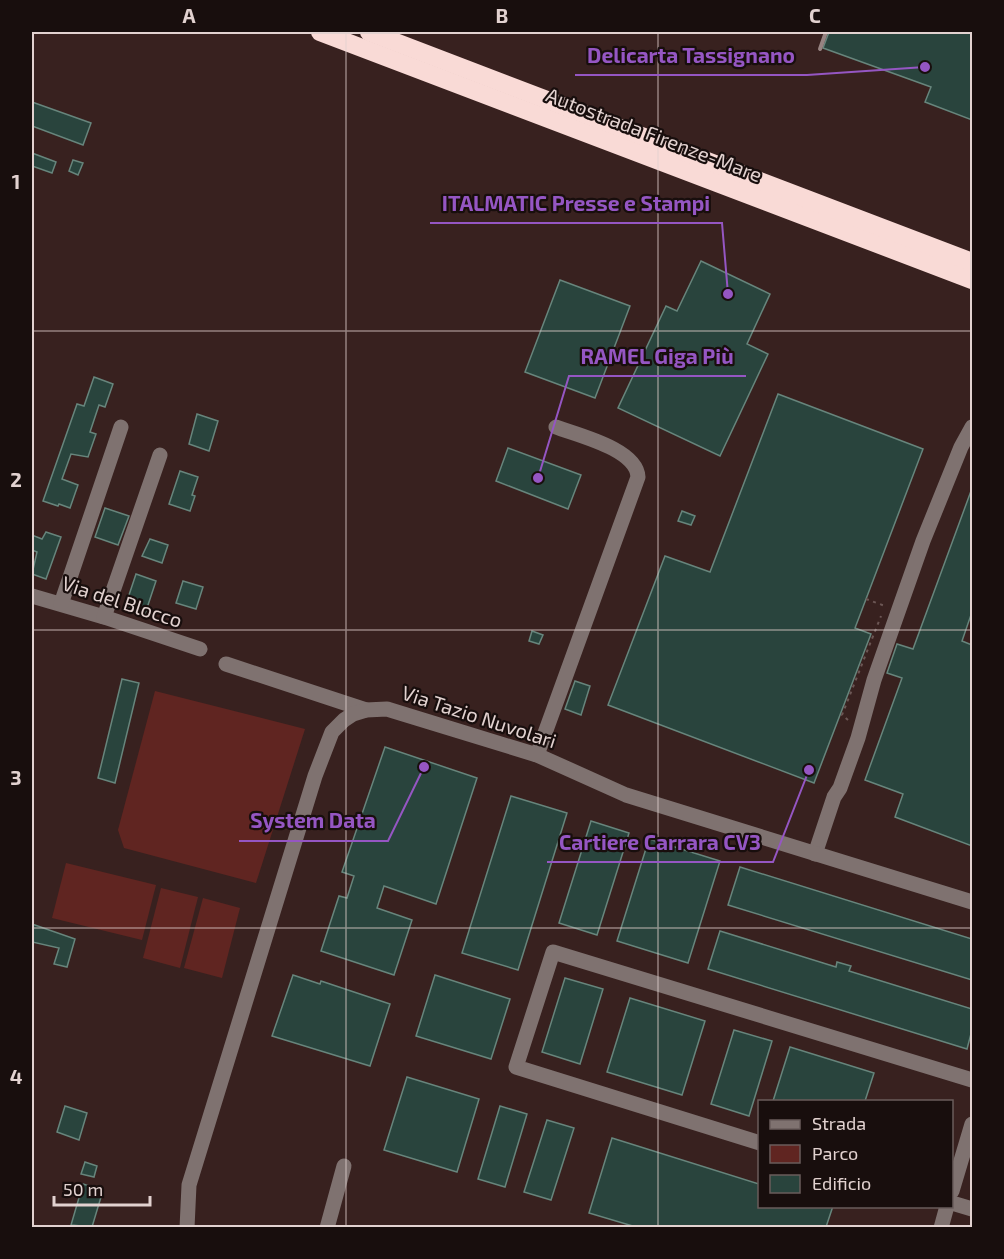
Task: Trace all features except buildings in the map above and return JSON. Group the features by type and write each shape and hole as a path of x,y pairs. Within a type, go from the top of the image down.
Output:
{"highway":[{"name":"Autostrada Firenze-Mare","path":"320,32 972,280"},
{"name":"Autostrada Firenze-Mare","path":"369,32 972,262"}],"street":[{"path":"61,604 121,427"},
{"path":"814,854 858,738 878,670 923,541 961,447 972,427"},
{"path":"537,755 638,477 638,470 628,458 609,447 556,428"},
{"path":"104,617 160,455"},
{"name":"Via del Blocco","path":"32,596 200,649"},
{"name":"Via Tazio Nuvolari","path":"226,664 366,710 387,709 399,712 537,755 626,795 972,902"},
{"path":"187,1227 189,1185 315,776 332,732 353,714 366,710"},
{"path":"758,1143 516,1067 553,952 972,1080"},
{"path":"953,1185 972,1124"},
{"path":"327,1227 344,1166"},
{"path":"953,1204 972,1209"},
{"path":"940,1227 946,1208"}],"green space":[{"path":"155,691 305,729 256,883 124,848 118,830"},
{"path":"66,863 156,885 142,940 52,918"},
{"path":"161,888 198,897 180,968 143,958"},
{"path":"203,898 240,908 222,978 184,968"}],"railway":[{"path":"820,49 826,32"}],"place":[{"name":"Delicarta Tassignano","path":"925,67"},
{"name":"ITALMATIC Presse e Stampi","path":"728,294"},
{"name":"RAMEL Giga Più","path":"538,478"},
{"name":"System Data","path":"424,767"},
{"name":"Cartiere Carrara CV3","path":"809,770"}]}
